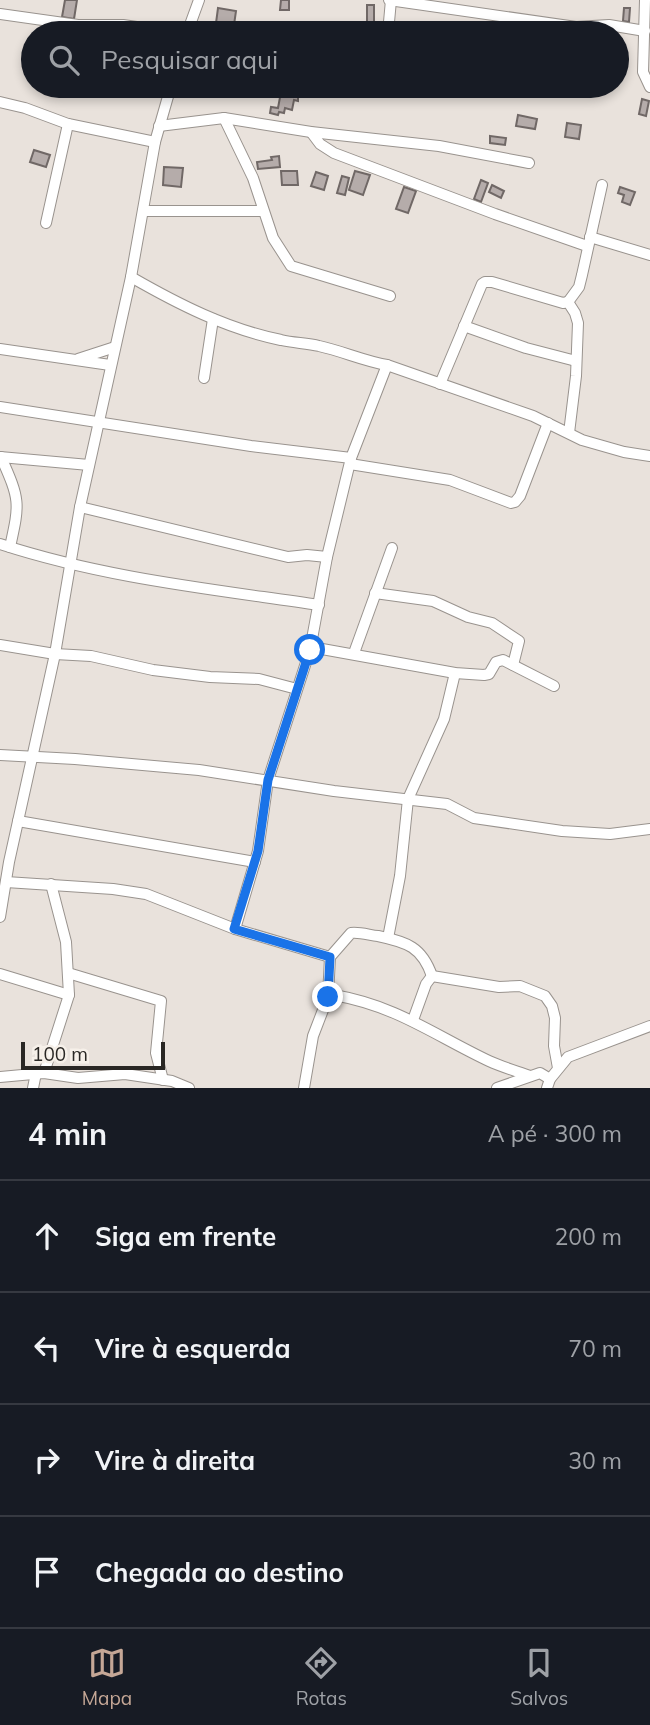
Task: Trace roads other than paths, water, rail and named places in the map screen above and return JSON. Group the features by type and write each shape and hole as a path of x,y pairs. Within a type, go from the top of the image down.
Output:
{"street":[{"path":"191,21 199,0"},
{"path":"389,21 390,0 535,21"},
{"path":"645,0 643,72 650,87"},
{"path":"0,14 50,21"},
{"path":"629,28 645,31"},
{"path":"0,917 6,882 4,861 18,821 33,758 55,654 80,507 131,277 155,142 167,98"},
{"path":"0,102 68,124 155,142"},
{"path":"159,127 223,118 311,132 439,146 529,163"},
{"path":"223,118 253,178 273,237 291,266 390,296"},
{"path":"47,223 68,124"},
{"path":"311,132 320,144 334,153 495,214 650,255"},
{"path":"440,384 485,282 563,303 568,302 579,287 602,185"},
{"path":"143,211 263,211"},
{"path":"131,277 213,319 281,340 318,345 387,365 491,400 602,447 650,456"},
{"path":"568,302 578,323 569,433"},
{"path":"204,378 213,319"},
{"path":"464,326 526,348 576,361"},
{"path":"76,359 115,347"},
{"path":"0,349 110,365"},
{"path":"234,929 255,862 268,780 311,647 327,557 350,461 387,365"},
{"path":"0,407 350,461 450,480 511,503 520,496 548,423"},
{"path":"89,465 1,457 16,492 18,508 5,545 70,565 183,587 318,606"},
{"path":"80,507 288,557 327,557"},
{"path":"354,653 392,548"},
{"path":"375,593 433,601 468,617 492,623 519,641 513,665"},
{"path":"0,645 55,654 91,656 153,670 210,677 259,679 297,689"},
{"path":"311,647 455,673 489,674 499,660 554,685"},
{"path":"388,938 400,876 408,799 444,719 455,673"},
{"path":"0,755 75,759 268,780 447,804 474,818 562,831 610,834 650,829"},
{"path":"18,821 255,862"},
{"path":"6,882 146,894 234,929 330,957"},
{"path":"33,1088 69,995 64,933 51,884"},
{"path":"304,1088 313,1036 328,997 330,957 351,933 406,943 421,954 432,976"},
{"path":"0,974 69,995"},
{"path":"68,974 161,1001 156,1053 163,1080"},
{"path":"413,1020 426,984 432,976"},
{"path":"432,976 499,987 520,986 545,996 552,1006 555,1018 554,1046 558,1068"},
{"path":"328,997 342,997 380,1006 413,1020 489,1061 530,1076"},
{"path":"497,1088 540,1073 549,1084 568,1057 650,1026"},
{"path":"0,1077 40,1073 78,1078 125,1074 163,1080 189,1088"}]}
